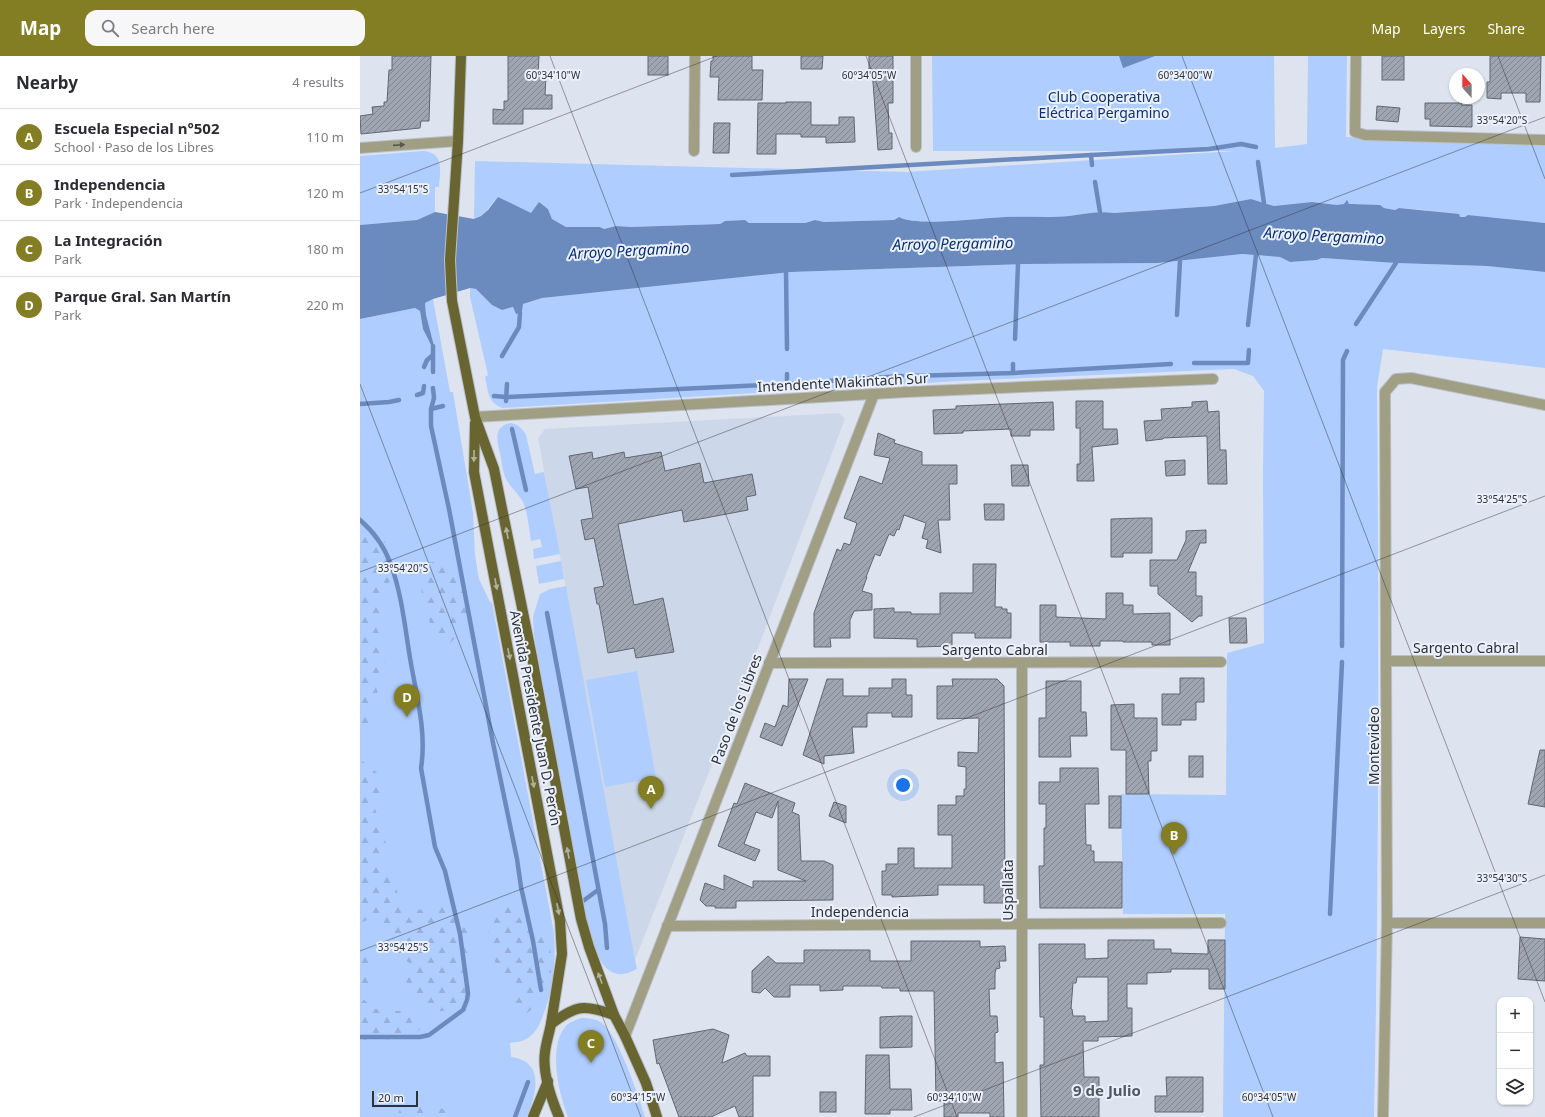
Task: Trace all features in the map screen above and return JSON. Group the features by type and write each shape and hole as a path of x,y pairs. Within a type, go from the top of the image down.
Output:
{"main road":[{"name":"Avenida Presidente Juan D. Perón","path":"461,56 458,141 450,260 452,301 475,417 494,468 581,919 589,947 614,1015 646,1083 657,1117"},
{"name":"Avenida Presidente Juan D. Perón","path":"475,417 474,472 560,921 562,954 545,1053 548,1081 559,1117"},
{"path":"551,1024 566,1012 581,1008 596,1009 614,1015"},
{"path":"532,1117 548,1081"}],"street":[{"path":"694,151 695,56"},
{"path":"916,56 916,147"},
{"path":"1356,56 1355,132 1365,135 1545,140"},
{"path":"360,148 458,141"},
{"name":"Montevideo","path":"1384,1117 1387,923 1385,392 1396,379 1412,378 1545,405"},
{"name":"Intendente Makintach Sur","path":"475,417 874,394 1213,379"},
{"name":"Paso de los Libres","path":"625,1036 874,394"},
{"name":"Sargento Cabral","path":"1387,661 1545,661"},
{"name":"Sargento Cabral","path":"770,663 1221,662"},
{"name":"Uspallata","path":"1022,663 1022,1117"},
{"name":"Independencia","path":"667,926 1221,923"},
{"path":"1387,923 1545,923"}],"shaded area":[{"path":"839,413 845,419 761,640 635,960 538,438 545,429"}],"green space":[{"name":"Club Cooperativa Eléctrica Pergamino","path":"932,56 1274,56 1275,148 1307,144 1308,56 1347,56 1346,137 1545,146 1545,223 1468,215 1465,217 1460,217 1424,210 1399,208 1395,210 1384,208 1380,205 1337,205 1312,202 1274,206 1251,199 1214,206 1114,213 1109,212 1061,217 1005,217 934,222 908,220 899,217 894,220 824,222 815,220 805,223 749,223 745,220 725,221 720,224 631,227 616,226 604,229 600,227 566,227 552,219 548,209 539,202 531,214 498,197 484,213 474,219 475,161 906,172 1235,151 933,151"},
{"path":"423,151 430,152 435,155 440,164 439,187 435,187 435,212 417,220 360,225 360,156"},
{"path":"1242,254 1280,257 1290,262 1317,260 1322,258 1396,263 1487,266 1545,272 1545,368 1383,349 1377,387 1378,752 1374,1117 1223,1117 1225,914 1123,914 1121,794 1226,795 1227,653 1264,643 1264,391 1253,376 1234,369 959,381 503,408 494,403 488,391 485,377 488,375 470,297 470,288 476,289 492,305 502,310 513,307 517,314 520,313 523,304 542,298 791,272 1025,264 1158,263"},
{"path":"433,299 450,392 453,392 473,513 475,555 479,579 490,602 492,603 554,933 554,973 543,1017 531,1036 519,1042 510,1043 511,1057 522,1060 530,1065 536,1080 533,1099 527,1117 360,1117 360,319 415,308 420,311 423,329 431,345 425,303"},
{"path":"511,423 520,427 526,435 535,474 544,472 560,554 534,559 533,549 542,547 540,539 531,541 524,504 506,479 503,472 498,447 498,432 505,425"},
{"path":"371,528 384,540 389,553 390,581 379,602 380,617 376,627 381,638 385,667 374,678 378,695 368,706 376,719 360,731 360,537"},
{"path":"561,561 564,579 539,584 536,566"},
{"path":"434,562 452,569 464,584 471,602 457,636 450,643 436,642 422,599 421,583 414,569 415,563"},
{"path":"566,586 637,969 625,974 617,974 606,968 600,959 590,930 582,895 534,635 533,617 540,594 550,589"},
{"path":"637,671 656,778 605,787 586,680"},
{"path":"360,759 381,776 382,793 374,805 388,850 380,862 394,875 398,896 407,912 451,904 465,917 473,999 467,1011 435,1011 419,998 405,980 411,964 400,957 388,934 372,918 360,923"},
{"path":"501,904 516,906 527,913 539,924 549,941 551,954 551,974 549,982 537,1002 527,1013 517,1012 512,994 512,984 497,970 487,924 492,919"},
{"path":"360,952 371,960 370,982 362,998 374,1009 409,1012 420,1029 411,1039 360,1040"},
{"path":"581,1018 602,1023 615,1040 627,1067 645,1117 568,1117 561,1096 559,1084 556,1059 557,1047 560,1036 565,1027 571,1022"},
{"path":"403,1104 441,1108 459,1117 396,1117"}],"water":[{"path":"1119,56 1155,56 1123,68"},
{"name":"Arroyo Pergamino","path":"498,197 531,213 539,202 548,209 552,219 566,227 600,227 604,229 616,226 631,227 720,224 725,221 745,220 749,223 805,223 815,220 824,222 894,220 899,217 908,220 934,222 1005,217 1061,217 1109,212 1114,213 1214,206 1251,199 1274,206 1312,202 1337,205 1344,204 1347,200 1349,204 1380,205 1384,208 1395,210 1399,208 1459,214 1460,217 1465,217 1468,215 1545,223 1545,272 1487,266 1396,263 1322,258 1317,260 1290,262 1280,257 1242,254 1158,263 1025,264 791,272 542,298 523,304 522,311 516,314 513,307 502,310 492,305 476,289 470,288 433,299 425,303 426,315 434,346 431,345 423,329 420,311 415,308 360,319 360,225 417,220 435,212 474,219 481,216 488,210"}],"building":[{"path":"392,56 431,56 429,121 421,121 420,128 361,134 360,116 373,114 372,107 384,106 384,102 387,102 389,70 392,70"},
{"path":"508,56 539,56 538,76 546,76 545,95 552,95 552,109 523,109 523,124 493,124 493,109 504,110 504,101 508,101"},
{"path":"648,56 668,56 668,75 648,75"},
{"path":"713,56 752,56 752,70 763,70 762,100 718,100 719,77 710,77 711,61 713,61"},
{"path":"801,56 823,56 822,69 801,69"},
{"path":"869,56 893,56 893,103 888,103 889,133 892,133 892,149 878,150 872,69 869,69"},
{"path":"1382,56 1404,56 1404,80 1382,80"},
{"path":"1490,56 1541,56 1540,102 1526,102 1526,93 1501,93 1501,99 1487,98 1487,82 1490,82"},
{"path":"811,102 811,125 839,125 839,117 854,117 855,142 826,143 826,137 801,137 801,134 776,134 776,154 757,154 758,103"},
{"path":"1425,103 1472,105 1472,127 1430,126 1430,119 1425,119"},
{"path":"1377,106 1400,108 1398,122 1376,120"},
{"path":"714,123 730,123 729,153 713,153"},
{"path":"1076,401 1103,401 1103,429 1117,429 1118,444 1092,447 1094,481 1077,481 1077,464 1080,464 1080,428 1076,428"},
{"path":"1207,401 1208,412 1219,411 1220,450 1226,450 1227,484 1208,484 1207,436 1163,438 1146,441 1144,421 1162,420 1161,409 1192,407 1192,402"},
{"path":"1053,402 1054,430 1030,430 1030,436 1011,436 1011,429 934,434 933,410 956,409 956,406"},
{"path":"878,433 895,440 894,443 922,452 922,465 957,465 957,484 949,484 950,520 938,520 941,553 926,548 928,540 922,538 926,523 904,515 899,530 897,529 894,536 889,534 880,556 875,554 866,577 862,591 872,594 872,610 854,611 850,620 850,638 830,638 831,647 814,647 814,613 837,549 841,551 844,543 850,545 857,523 844,518 860,476 882,484 890,458 874,455"},
{"path":"592,452 593,459 624,452 625,458 661,452 665,471 700,463 704,483 752,474 756,495 746,497 748,510 684,522 682,510 618,524 634,605 663,598 674,652 636,658 634,648 608,653 599,604 597,604 594,588 604,586 594,538 585,540 581,520 593,518 588,487 576,489 569,456"},
{"path":"1185,460 1185,475 1166,476 1165,461"},
{"path":"1011,465 1028,465 1029,486 1012,486"},
{"path":"984,504 1004,504 1004,520 985,520"},
{"path":"1152,518 1152,553 1123,553 1123,557 1111,557 1111,519"},
{"path":"1206,530 1206,543 1200,543 1188,572 1196,572 1196,596 1202,596 1202,616 1199,616 1192,622 1158,594 1158,586 1150,586 1150,560 1177,560 1186,540 1186,531"},
{"path":"973,564 996,564 995,607 1002,607 1002,609 1007,609 1007,613 1011,613 1011,638 975,638 975,633 952,633 952,646 917,647 917,639 874,638 874,609 894,608 894,612 911,612 911,614 940,614 940,593 973,593"},
{"path":"1106,593 1123,593 1123,605 1133,605 1133,614 1170,613 1170,645 1152,645 1152,642 1100,641 1100,646 1070,646 1070,642 1040,642 1040,605 1056,605 1056,617 1106,619"},
{"path":"1229,618 1246,618 1247,643 1230,643"},
{"path":"1180,678 1204,678 1204,702 1196,702 1196,720 1181,720 1181,725 1162,725 1162,694 1180,694"},
{"path":"789,679 808,679 782,746 760,737 765,723 775,727 783,705 788,707"},
{"path":"827,679 843,679 843,696 869,696 869,688 892,688 892,679 906,679 906,695 912,695 912,717 892,717 892,713 867,713 867,727 852,727 854,753 824,756 824,764 803,755"},
{"path":"952,679 997,679 1004,686 1005,903 984,903 984,885 938,885 938,895 892,897 892,895 882,895 882,871 886,871 886,864 898,864 898,848 914,848 914,868 952,868 952,835 938,835 938,805 956,805 956,796 964,796 964,789 966,789 966,767 958,766 958,752 978,753 979,718 937,719 937,686 953,686"},
{"path":"1046,681 1081,681 1081,712 1086,712 1087,736 1070,736 1071,757 1039,757 1039,718 1046,718"},
{"path":"1134,704 1134,718 1157,718 1157,751 1151,751 1151,761 1148,761 1149,794 1126,794 1126,750 1111,750 1111,705"},
{"path":"1540,750 1545,750 1545,807 1528,804"},
{"path":"1189,756 1203,756 1203,777 1189,777"},
{"path":"1060,768 1098,768 1099,804 1085,804 1086,845 1091,845 1091,851 1094,851 1094,862 1122,862 1122,908 1040,908 1039,866 1044,866 1044,828 1046,828 1046,804 1039,804 1039,782 1060,782"},
{"path":"745,783 795,803 792,812 799,815 801,861 824,861 833,865 833,900 736,901 736,908 715,908 715,906 706,906 700,900 705,883 724,890 724,875 753,888 753,881 806,881 778,870 778,801 772,818 756,812 744,844 760,850 755,861 718,846 734,803 737,804"},
{"path":"1109,796 1121,796 1121,828 1109,828"},
{"path":"834,802 846,806 846,823 829,816"},
{"path":"1520,937 1545,939 1545,981 1518,979"},
{"path":"1108,940 1154,940 1154,949 1171,949 1171,953 1208,954 1208,940 1225,940 1225,989 1209,989 1209,969 1171,969 1171,972 1147,973 1147,984 1127,984 1127,1008 1132,1008 1132,1036 1098,1037 1098,1041 1083,1041 1084,1077 1099,1077 1099,1117 1041,1117 1040,1065 1044,1065 1044,1017 1040,1017 1039,944 1085,944 1085,959 1108,958","holes":["1077,977 1108,977 1108,1021 1085,1022 1085,1016 1073,1016 1071,1009 1073,983 1076,983"]},
{"path":"911,941 980,941 980,947 1005,946 1006,961 999,961 1000,968 996,969 995,973 995,989 989,989 990,1016 997,1016 998,1032 995,1033 995,1063 1003,1062 1004,1117 990,1117 990,1113 958,1113 958,1117 944,1117 944,1101 936,1101 934,991 900,991 900,988 882,988 881,986 843,986 843,990 820,991 820,985 790,985 790,997 774,997 765,988 760,993 752,992 752,971 768,956 776,963 804,963 804,950 870,950 870,961 911,961"},
{"path":"912,1016 912,1047 880,1048 880,1017"},
{"path":"713,1029 729,1035 722,1063 745,1053 747,1056 770,1056 770,1076 753,1076 753,1117 739,1117 735,1106 711,1117 679,1117 659,1063 657,1064 653,1040"},
{"path":"866,1055 889,1055 890,1089 911,1089 912,1110 890,1110 890,1114 865,1114"},
{"path":"1166,1077 1203,1077 1203,1112 1155,1112 1155,1096 1167,1096"},
{"path":"820,1092 836,1092 836,1112 820,1112"}],"waterway":[{"path":"1091,155 1209,149 1241,144 1256,147"},
{"path":"732,175 1091,155 1092,165"},
{"path":"1258,162 1264,203"},
{"path":"1095,182 1100,212"},
{"path":"1248,325 1256,255"},
{"path":"1177,315 1180,261"},
{"path":"1356,324 1396,263"},
{"path":"1015,339 1018,264"},
{"path":"786,272 787,349"},
{"path":"502,356 519,327 520,313"},
{"path":"433,346 433,372"},
{"path":"1194,363 1248,363 1249,350"},
{"path":"1342,646 1343,360 1347,351"},
{"path":"424,367 427,360 433,355"},
{"path":"1013,364 1013,373"},
{"path":"911,376 1013,373 1171,364"},
{"path":"787,374 787,384"},
{"path":"494,396 506,397 787,384 902,376"},
{"path":"506,401 507,384"},
{"path":"417,395 423,393 424,386"},
{"path":"433,388 434,398 431,409 431,426 449,509 493,743 533,941 541,990"},
{"path":"360,404 399,400"},
{"path":"431,409 443,406"},
{"path":"512,429 526,490"},
{"path":"360,520 382,546 389,559 398,588 422,727 423,741 421,768 435,847 445,871 460,934 468,993 463,1010 429,1035 420,1037 360,1037"},
{"path":"547,613 605,924 607,948"},
{"path":"1330,914 1342,662"},
{"path":"583,901 598,890"},
{"path":"515,1117 528,1082"}],"place":[{"name":"Parque Gral. San Martín","path":"407,717"},
{"name":"Escuela Especial n°502","path":"651,809"},
{"name":"Independencia","path":"1174,855"},
{"name":"La Integración","path":"591,1063"}],"district":[{"name":"9 de Julio","path":"1107,1090"}]}
